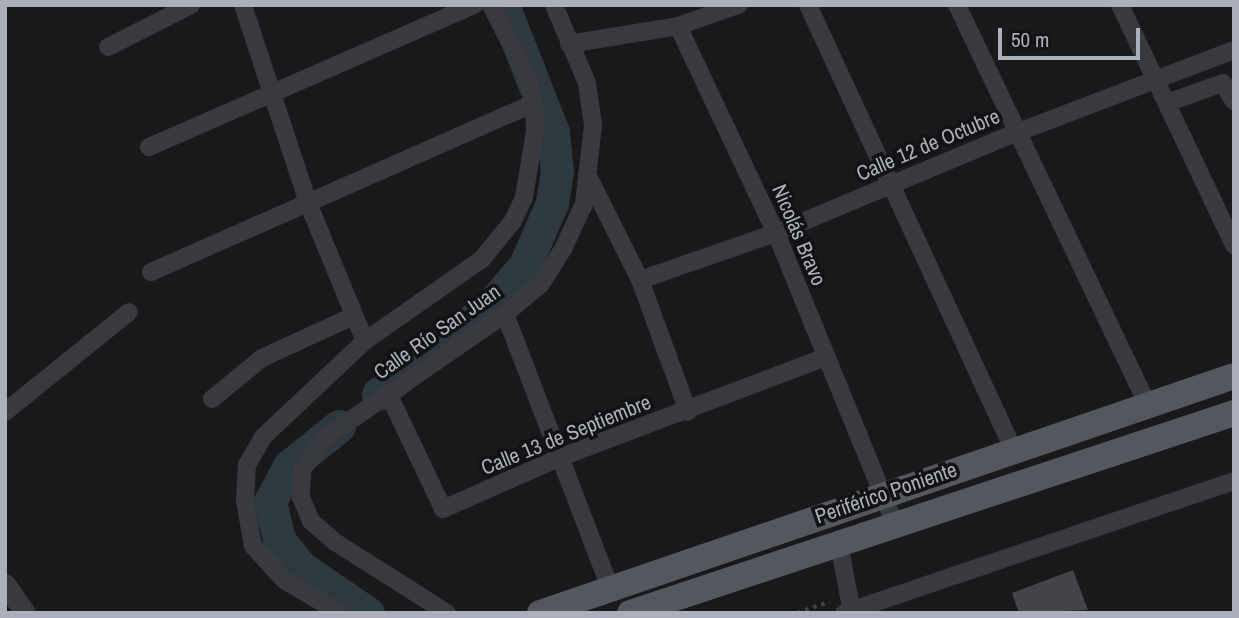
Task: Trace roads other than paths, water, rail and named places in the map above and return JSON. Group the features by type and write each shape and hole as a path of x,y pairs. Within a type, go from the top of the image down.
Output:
{"main road":[{"name":"Periférico Poniente","path":"540,613 1147,403 1234,376"},
{"name":"Periférico Poniente","path":"630,613 1234,413"}],"street":[{"path":"108,47 191,5"},
{"path":"243,5 308,203 352,317 365,341"},
{"path":"149,147 270,91 474,5"},
{"name":"Calle Río San Juan","path":"340,613 284,580 253,546 245,501 247,465 263,437 365,341 499,243 524,197 535,131 534,103 527,76 491,5"},
{"name":"Calle Río San Juan","path":"447,613 335,542 311,521 301,498 302,470 313,451 388,393 505,314 541,284 563,249 584,204 593,125 587,83 554,5"},
{"path":"569,44 678,26 738,5"},
{"path":"808,5 1013,449"},
{"path":"957,5 1147,403"},
{"path":"1120,5 1234,245"},
{"name":"Nicolás Bravo","path":"678,26 776,233 825,357 886,494 895,524"},
{"name":"Calle 12 de Octubre","path":"640,281 776,233 1018,132 1234,50"},
{"path":"1167,103 1223,83 1234,101"},
{"path":"151,272 534,103"},
{"path":"587,174 640,281 688,411"},
{"path":"5,412 129,312"},
{"path":"505,314 610,588"},
{"path":"212,399 262,358 352,317"},
{"name":"Calle 13 de Septiembre","path":"388,393 443,509 561,457 825,357"},
{"path":"839,543 849,612 1234,481"},
{"path":"5,584 25,613"}],"waterway":[{"path":"378,394 490,306 525,265 552,203 557,171 553,132 503,5"},
{"path":"339,426 289,466 270,501 279,540 302,568 368,613"}]}
